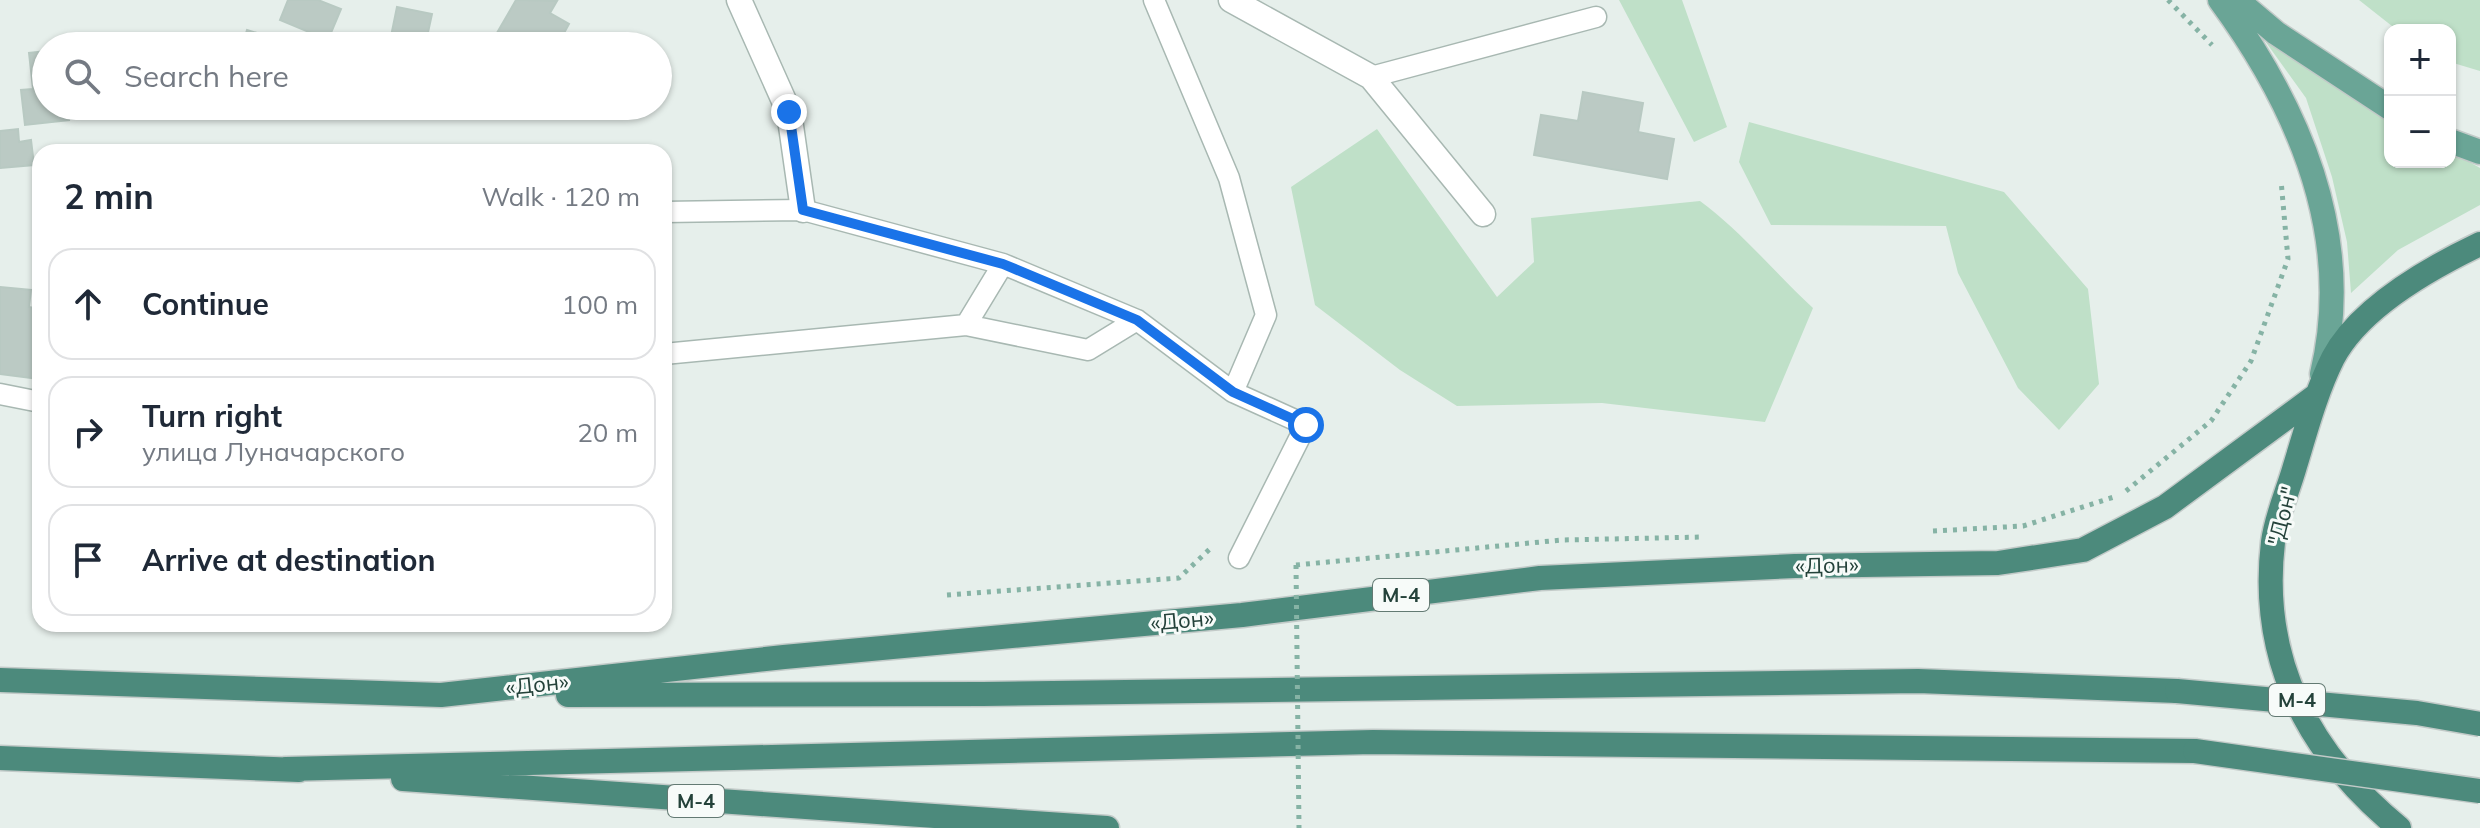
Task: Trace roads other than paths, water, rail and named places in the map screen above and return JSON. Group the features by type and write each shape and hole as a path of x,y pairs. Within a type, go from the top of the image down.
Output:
{"highway":[{"name":"\"Дон\"","path":"2399,828 2370,804 2316,741 2286,676 2270,601 2273,539 2317,395 2335,354 2394,292 2437,265 2480,244"},
{"name":"«Дон»","path":"0,680 441,695 784,657 1242,615 1540,578 1795,566 1998,563 2083,550 2165,507 2317,395"},
{"path":"441,695 983,694 1918,681 2177,691 2417,713 2480,724"},
{"path":"286,769 1373,742 2195,751 2480,791"},
{"name":"М-4","path":"0,758 286,769 537,791 1107,828"}],"main road":[{"path":"2220,0 2257,52 2287,104 2308,155 2324,210 2333,303 2329,344 2317,395"},
{"path":"2237,0 2276,33 2384,104"},
{"path":"2456,143 2480,152"}],"street":[{"path":"739,0 789,112 803,210"},
{"path":"1231,0 1371,77 1483,214"}],"lane":[{"path":"1154,0 1229,178 1266,315 1233,392"},
{"path":"1371,77 1596,17"},
{"path":"672,212 803,210 1003,264 1137,320 1233,392 1306,425 1239,558"},
{"path":"966,325 1003,264"},
{"path":"672,353 966,325 1088,350 1137,320"},
{"path":"0,394 32,400"}]}
